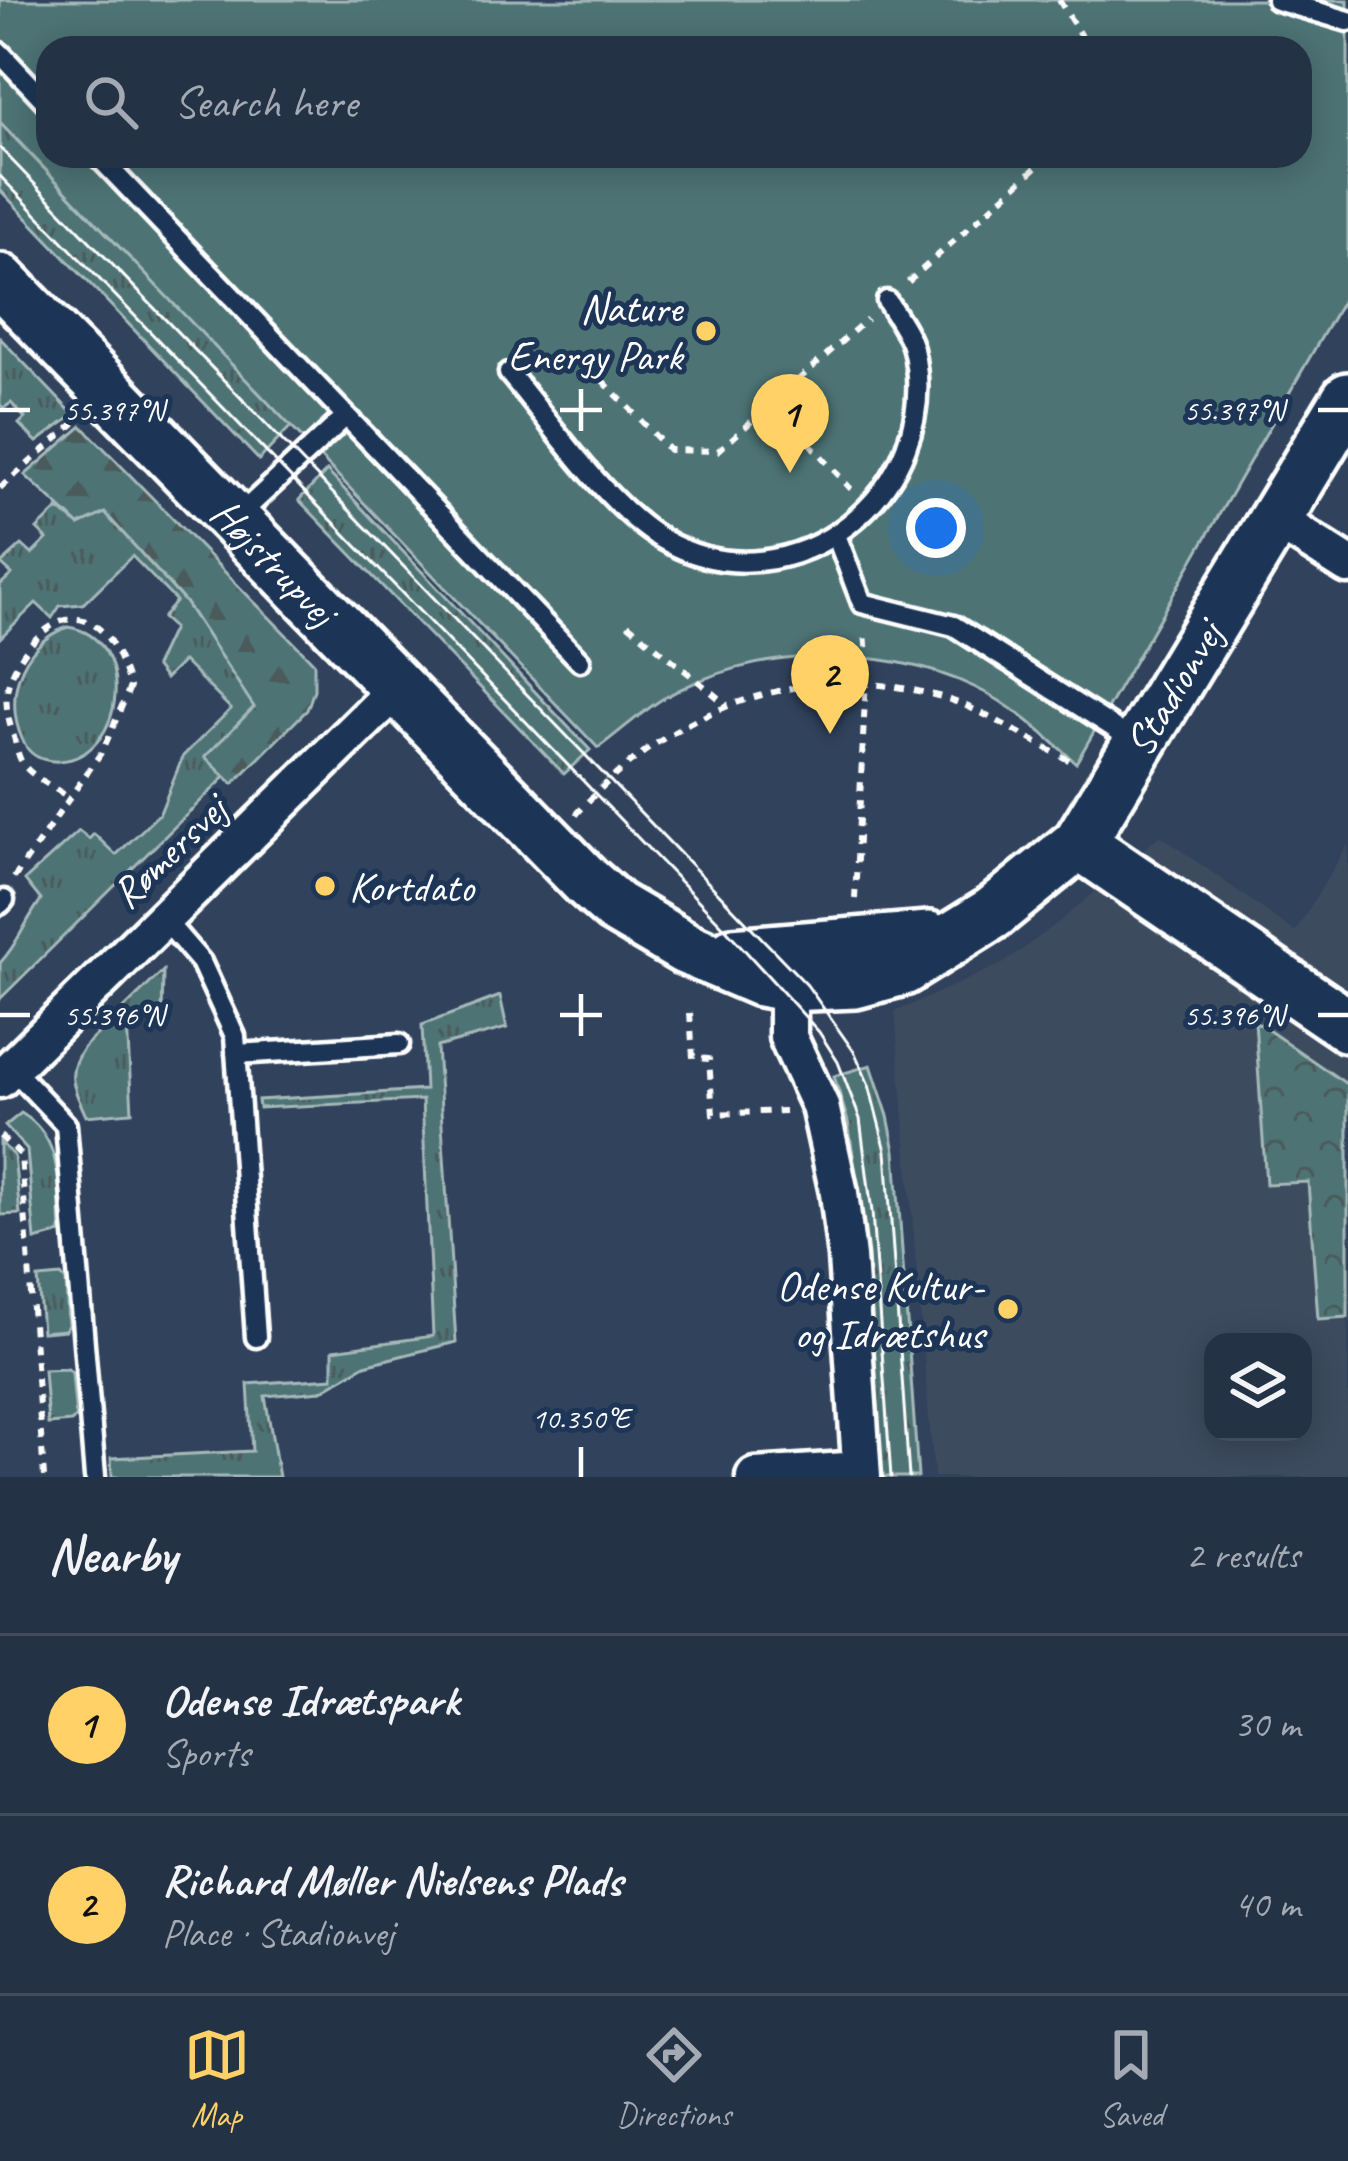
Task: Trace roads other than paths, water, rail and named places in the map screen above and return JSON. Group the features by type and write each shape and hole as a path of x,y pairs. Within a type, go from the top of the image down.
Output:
{"street":[{"name":"Højstrupvej","path":"0,280 550,844"},
{"name":"Stadionvej","path":"787,968 880,977 903,969 993,913 1079,843 1348,399"},
{"path":"1276,520 1348,565"},
{"name":"Rømersvej","path":"6,1074 399,687"},
{"path":"1079,843 1348,1026"},
{"name":"Stadionvej","path":"550,844 615,907 685,948 760,980 853,945 953,935"},
{"path":"755,1477 862,1473 839,1193 820,1106 788,1037 787,968"}],"lane":[{"path":"1277,0 1348,21"},
{"path":"0,53 36,91"},
{"path":"109,168 580,661"},
{"path":"509,373 630,516 666,542 708,557 752,561 795,554 836,536 870,508 896,472 913,432 918,388 912,344 887,301"},
{"path":"234,519 346,416"},
{"path":"836,536 862,603 954,626 1128,764"},
{"path":"163,918 201,962 235,1036 256,1337"},
{"path":"236,1054 399,1044"},
{"path":"6,1074 66,1125 95,1477"}],"tram line":[{"path":"0,148 807,985 855,1053 869,1085 886,1151 909,1477"},
{"path":"0,176 721,924 819,1032 838,1062 860,1119 872,1212 891,1477"}],"place":[{"name":"Nature Energy Park","path":"706,331"},
{"name":"Odense Idrætspark","path":"790,473"},
{"name":"Richard Møller Nielsens Plads","path":"830,734"},
{"name":"Kortdato","path":"325,886"},
{"name":"Odense Kultur- og Idrætshus","path":"1008,1309"}]}
